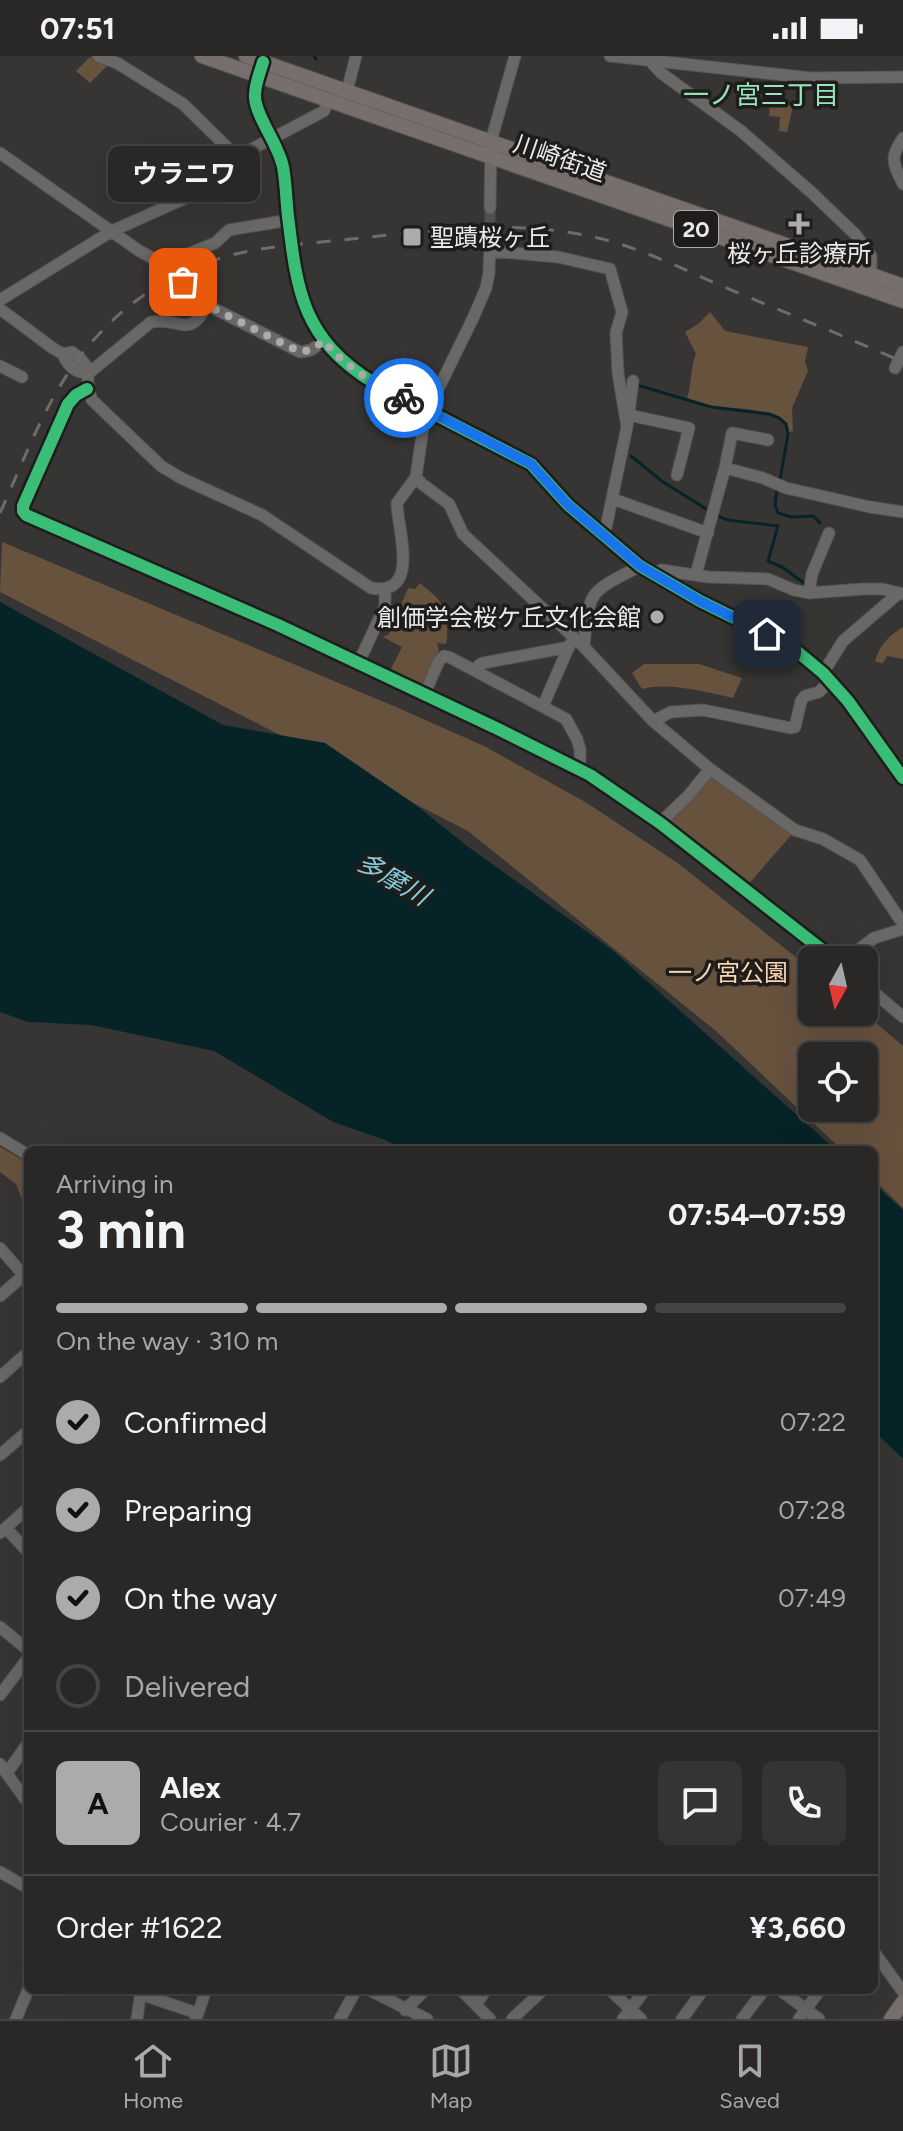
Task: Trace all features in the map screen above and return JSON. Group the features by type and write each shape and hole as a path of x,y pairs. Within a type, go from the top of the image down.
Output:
{"main road":[{"name":"川崎街道","path":"202,56 347,91 490,149 903,301"},
{"name":"川崎街道","path":"246,56 261,69 328,100 490,149 903,286"},
{"path":"891,2019 903,2002"}],"street":[{"path":"98,56 117,63 183,104 237,157"},
{"path":"347,91 356,56"},
{"path":"490,208 490,149 515,56"},
{"path":"610,56 811,78 903,77"},
{"path":"651,62 661,73 741,131 856,235 871,256 871,274"},
{"path":"163,264 215,243 229,230 289,224 283,170 256,103 255,89 261,69"},
{"path":"0,300 112,231 188,197 237,157 324,111 328,100"},
{"path":"903,138 893,157 903,184"},
{"path":"0,153 138,250 163,264 207,305 300,352 311,350 324,341"},
{"path":"0,309 63,354 72,352 86,363 89,373 87,389 92,400 161,466 262,515 371,588 390,587 398,579 404,564 397,503 416,477 428,410 482,297 489,273 490,245 610,269 622,312 616,346 628,421"},
{"path":"293,255 304,304 324,341 341,359 374,383 531,464 568,505 640,566 799,653 848,701 903,778"},
{"path":"89,373 151,322 192,324 202,316 207,305"},
{"path":"895,368 903,352"},
{"path":"0,366 22,377"},
{"path":"604,537 633,381"},
{"path":"87,389 68,404 23,506 26,515 278,625 590,775 660,823 817,946"},
{"path":"628,421 689,428 677,475"},
{"path":"696,574 732,433 768,440"},
{"path":"725,468 786,488 903,512"},
{"path":"416,477 449,504 463,534 571,642 584,647 653,721 710,769 795,830 823,839 860,860 903,926 863,946"},
{"path":"613,499 708,533"},
{"path":"809,589 829,533"},
{"path":"584,647 589,603 594,592 640,566"},
{"path":"653,574 661,570 708,577 768,579 794,590 882,589 901,594"},
{"path":"358,664 385,606 385,589"},
{"path":"653,721 671,712 703,710 795,727 801,701 805,696 819,692 843,641 901,594"},
{"path":"477,671 483,663 571,642"},
{"path":"543,706 571,642"},
{"path":"424,695 444,656 477,671 566,719 580,749 577,769"},
{"path":"660,823 710,769"},
{"path":"878,996 903,1017"},
{"path":"0,1138 24,1153"},
{"path":"0,1248 24,1276"},
{"path":"0,1296 24,1279"},
{"path":"0,1377 24,1356"},
{"path":"0,1455 24,1434"},
{"path":"24,1512 3,1530 24,1548"},
{"path":"0,1627 24,1647"},
{"path":"0,1695 24,1663"},
{"path":"24,1747 4,1768 24,1797"},
{"path":"0,1872 24,1886"},
{"path":"878,1960 903,1992"},
{"path":"16,2019 26,1994"},
{"path":"137,2019 141,1994"},
{"path":"146,1994 196,2016 204,1994"},
{"path":"340,2019 354,1994"},
{"path":"376,1994 411,2014 427,2019"},
{"path":"411,2014 423,1994"},
{"path":"465,1994 490,2019"},
{"path":"476,2005 483,1994"},
{"path":"512,2019 539,1994"},
{"path":"613,1994 627,2014 641,2019"},
{"path":"627,2014 642,1994"},
{"path":"682,2019 700,1994"},
{"path":"742,2019 761,1994"},
{"path":"784,1994 803,2014 819,2019"},
{"path":"803,2014 817,1994"}],"green space":[{"path":"90,57 108,65 90,83 76,71"},
{"path":"770,102 793,106 787,132 779,131 780,117 769,116"},
{"path":"710,312 725,331 808,347 805,362 808,371 792,408 793,431 789,432 785,423 768,413 710,405 687,398 696,354 685,332"},
{"name":"一ノ宮公園","path":"2,542 484,746 587,803 679,864 798,959 798,1026 878,1025 903,1046 903,1208 878,1184 878,1146 838,1146 812,1122 878,1122 878,1042 798,1042 798,1108 716,1031 468,831 0,592"},
{"path":"420,583 440,602 447,634 446,644 437,643 439,650 423,686 390,671 402,647 383,637 389,634 408,588 415,589"},
{"path":"903,627 903,659 887,656 883,663 875,662 885,642"},
{"path":"644,664 699,664 742,678 733,698 676,687 642,689 632,673"},
{"path":"710,769 793,833 745,888 666,825"},
{"path":"0,1147 24,1161 24,1204 16,1184 0,1172"}],"water":[{"name":"多摩川","path":"0,602 223,725 325,743 416,805 467,846 611,949 798,1116 798,1122 805,1122 832,1146 398,1146 333,1122 214,1051 91,1025 28,1022 0,1012"},
{"path":"878,1188 903,1210 903,1459 878,1435"}],"waterway":[{"path":"637,385 711,407 779,418 786,424 788,434 780,480"},
{"path":"631,456 663,482 708,510"},
{"path":"777,487 775,505 778,513 792,517 813,516 820,523"},
{"path":"715,515 728,520 778,526 768,561 808,586"}],"tunnel":[{"path":"490,208 490,239"},
{"path":"289,228 293,255"}],"railway":[{"path":"0,513 56,393 69,371 103,330 137,300 176,276 220,258 254,250 474,228 573,233 621,244 651,255 903,362"}],"cycle path":[{"path":"263,62 255,98 283,167 300,291 318,331 332,349 374,383 531,464 568,505 640,566 799,653 823,673 848,701 903,778"},
{"path":"87,389 68,404 23,506 26,515 278,625 590,775 660,823 817,946"}],"way so far":[{"path":"183,282 207,305 300,352 311,350 324,341 354,370 404,398"}],"place":[{"name":"桜ヶ丘診療所","path":"799,224"},
{"name":"聖蹟桜ヶ丘","path":"412,237"},
{"name":"ウラニワ","path":"183,282"},
{"name":"創価学会桜ケ丘文化会館","path":"657,617"}],"district":[{"name":"一ノ宮三丁目","path":"761,95"}],"route":[{"path":"404,398 531,464 568,505 640,566 700,601 767,634"}]}
